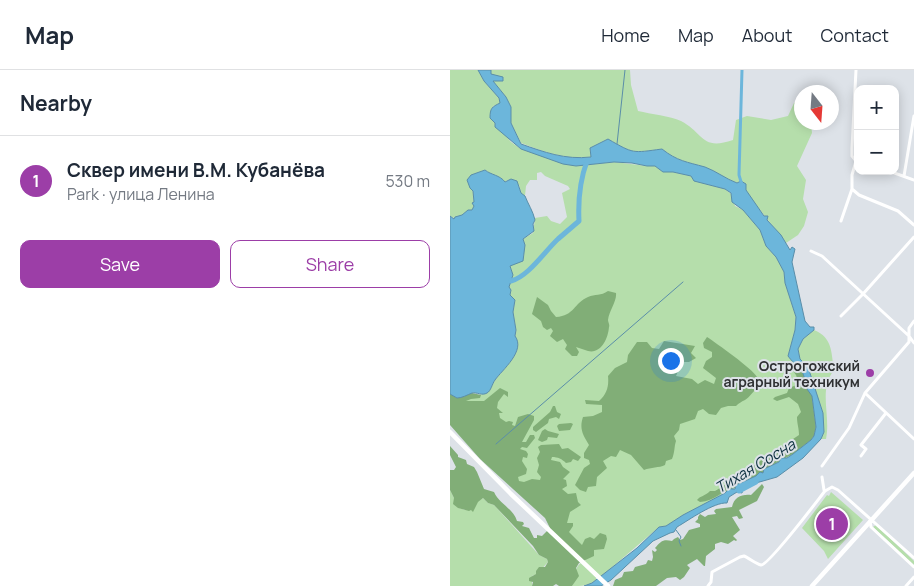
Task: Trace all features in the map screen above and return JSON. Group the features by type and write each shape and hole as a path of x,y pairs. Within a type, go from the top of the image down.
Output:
{"main road":[{"path":"450,432 608,586"},
{"path":"812,586 914,473"}],"street":[{"path":"854,158 852,156 852,148 856,70"},
{"path":"904,176 914,116"},
{"path":"842,221 852,189 854,170"},
{"path":"899,174 914,180"},
{"path":"852,189 858,195 898,211 914,225"},
{"path":"841,316 914,237"},
{"path":"811,251 822,256 909,336 914,343"},
{"path":"822,466 849,428 864,393 909,342 909,328 914,321"},
{"path":"909,336 914,338"},
{"path":"864,393 914,439"},
{"path":"861,456 866,449 861,444 886,413"},
{"path":"822,477 824,491"},
{"path":"708,586 711,582 712,572 740,557 744,556 760,565 765,564 776,553 824,491 832,487 838,490 870,520 875,522 914,558"},
{"path":"870,520 871,527 914,568"},
{"path":"906,586 914,577"}],"green space":[{"path":"450,70 478,70 484,81 499,98 501,104 493,106 495,123 511,142 521,149 576,166 614,162 655,166 663,172 691,176 695,181 725,189 731,194 735,206 743,210 760,230 766,246 776,257 784,272 785,283 796,317 795,330 788,356 800,367 816,427 716,498 666,526 659,527 603,575 588,585 572,586 578,565 586,560 555,522 516,485 450,394 466,396 487,392 512,360 518,348 518,342 515,337 516,330 513,312 515,301 510,295 511,290 509,287 512,271 510,266 524,256 523,239 533,233 535,218 547,216 551,221 560,224 567,217 562,193 570,189 568,186 545,176 541,172 537,173 537,180 530,180 526,186 525,196 521,194 519,185 508,180 504,182 485,170 471,175 474,202 472,210 468,210 454,218 450,216"},
{"path":"491,70 630,70 631,85 638,111 681,121 704,139 715,143 733,140 736,120 747,116 771,120 788,116 794,103 794,130 812,130 812,133 797,166 806,180 803,199 808,212 804,226 798,235 786,243 749,196 741,181 737,183 705,167 677,159 662,149 634,151 608,139 590,148 591,157 581,158 546,152 521,143 511,123 511,107 506,97 493,81 494,76 491,74"},
{"path":"608,291 616,293 616,296 608,320 607,336 603,345 597,350 588,351 576,347 579,352 577,356 572,356 565,349 567,345 563,339 557,342 550,336 553,331 551,328 547,330 543,327 541,321 532,314 537,297 548,305 556,317 567,314 588,297"},
{"path":"814,330 828,341 834,370 829,378 826,394 826,439 821,439 824,432 823,413 808,367 800,359 798,349 803,339"},
{"path":"707,337 754,373 758,380 757,389 736,406 721,408 716,415 709,414 703,409 698,411 695,419 680,424 679,430 674,436 676,441 672,459 666,461 665,465 644,470 631,455 620,450 616,457 611,456 603,461 607,468 597,477 596,486 588,487 586,492 580,490 575,485 584,468 590,464 589,460 584,458 584,453 589,445 582,432 583,417 593,416 602,412 602,405 586,404 585,400 599,401 604,396 607,390 608,376 615,368 627,362 628,355 637,342 647,342 652,348 659,349 664,341 695,346 691,353 696,358 689,362 682,362 676,376 692,379 698,384 705,380 714,384 716,378 703,368 706,361 712,357 712,352 704,348 703,343"},
{"path":"797,366 800,367 804,374 812,396 816,427 814,436 793,454 765,469 763,473 736,485 735,488 710,500 700,502 697,500 710,491 720,488 799,435 797,417 801,412 798,404 789,397 777,401 773,399 787,393 789,388 799,384 793,371"},
{"path":"500,388 508,392 508,397 504,394 498,402 497,408 503,413 499,413 500,418 506,422 513,422 512,425 515,426 518,417 528,414 534,416 534,420 522,442 526,442 530,435 534,435 535,438 527,448 522,447 520,449 528,454 527,458 523,457 522,461 527,469 526,474 518,477 519,481 540,480 541,477 537,472 539,465 537,458 540,452 538,447 541,445 559,444 562,449 568,448 581,457 578,461 573,459 571,462 566,463 556,457 552,457 551,460 560,462 570,472 563,479 566,480 567,486 562,489 568,494 576,493 578,502 581,505 570,512 567,523 573,523 573,526 569,532 582,545 585,539 590,537 594,539 600,533 606,535 607,539 604,549 594,550 594,556 579,563 576,568 579,576 572,586 559,586 556,584 553,586 532,586 533,582 529,581 529,578 536,574 539,567 545,567 548,562 547,559 539,555 533,546 494,505 488,503 483,498 478,502 473,512 458,508 453,504 454,498 450,490 450,470 454,470 456,467 450,455 450,446 458,457 466,460 467,464 474,467 484,489 494,492 517,521 523,522 522,526 529,528 534,538 537,538 537,535 542,536 550,528 545,518 480,459 450,425 450,394 457,398 472,393 481,395 480,398 466,401 484,401"},
{"path":"553,406 561,414 559,419 556,417 549,419 548,423 536,432 533,430 533,427 550,412"},
{"path":"559,424 573,424 570,430 559,431 557,426"},
{"path":"545,429 559,434 557,438 548,437 547,440 542,442 538,440"},
{"path":"762,484 764,487 757,501 739,510 743,518 732,517 740,530 733,536 737,540 728,544 721,542 715,544 715,549 706,556 705,566 697,559 687,565 690,568 680,580 676,577 667,578 656,586 613,586 615,580 622,577 624,572 633,571 635,567 646,564 648,560 652,561 652,550 655,552 657,550 655,548 661,542 664,540 672,541 678,537 680,540 683,539 689,530 700,527 700,524 695,522 700,514 705,517 716,514 714,511 716,509 732,507 737,499 745,495 751,495"},
{"path":"450,490 459,508 465,510 483,498 488,503 494,505 539,555 547,559 548,562 537,574 532,576 532,586 450,586"},
{"path":"831,492 863,520 828,559 824,551 802,528"},
{"path":"876,525 914,561 914,565 873,527"}],"water":[{"path":"478,70 491,70 491,74 503,77 503,81 493,81 506,97 511,107 511,123 521,144 555,155 581,158 591,157 590,148 608,139 633,151 662,149 677,159 705,167 737,183 741,181 746,184 746,190 764,216 768,216 767,220 781,235 790,250 792,247 795,249 792,262 805,321 810,327 814,327 814,330 803,339 798,349 800,359 808,367 823,413 824,432 821,439 803,458 777,477 749,485 743,489 742,493 737,492 729,497 727,503 709,508 677,527 674,532 653,541 611,580 601,586 584,586 592,583 637,548 659,527 666,526 729,489 735,489 736,485 756,476 760,472 763,473 764,469 779,462 781,458 787,458 814,436 816,427 812,396 807,389 808,383 805,382 801,370 788,356 795,330 796,317 785,283 784,272 776,257 766,246 760,230 743,210 732,202 731,193 725,189 694,181 691,176 663,172 655,166 614,162 576,166 563,164 521,149 495,127 495,123 490,118 492,108 500,103 499,98 484,81"},
{"path":"485,170 505,182 511,179 517,181 521,193 525,196 534,217 534,231 523,239 525,245 523,261 510,266 513,275 509,287 511,290 510,295 515,300 513,312 518,348 512,360 495,380 488,392 485,394 472,393 457,398 450,394 450,216 454,219 468,210 472,210 474,206 472,203 474,202 473,191 467,180 471,175"}],"waterway":[{"path":"617,144 625,70"},
{"path":"742,70 739,175 742,185"},
{"path":"511,281 517,279 530,269 558,239 579,221 580,191 587,161"},
{"path":"496,444 683,282"},
{"name":"Тихая Сосна","path":"739,491 756,482"},
{"path":"676,530 681,537 679,541 681,546"}],"place":[{"name":"Острогожский аграрный техникум","path":"870,373"},
{"name":"Сквер имени В.М. Кубанёва","path":"832,524"}]}
